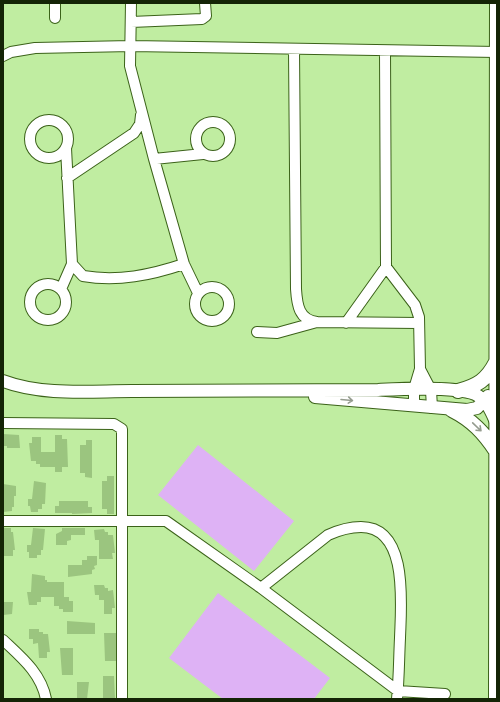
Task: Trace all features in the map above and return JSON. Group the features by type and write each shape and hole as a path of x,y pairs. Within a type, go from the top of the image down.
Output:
{"main road":[{"path":"496,699 497,3"},
{"path":"458,391 475,386 484,380 497,362"},
{"path":"452,410 466,417 477,426 496,451"}],"street":[{"path":"54,18 55,3"},
{"path":"131,3 130,66 154,159 184,264 198,293"},
{"path":"131,22 202,19 206,16 205,3"},
{"path":"3,56 11,52 35,48 131,46 294,50 497,52"},
{"path":"294,50 297,303 303,316 310,321 346,323 419,323"},
{"path":"346,323 386,267 385,51"},
{"path":"67,178 134,133 140,124 141,109"},
{"path":"61,289 72,264 66,148"},
{"path":"154,159 204,154"},
{"path":"72,264 83,276 105,278 149,275 184,264"},
{"path":"386,267 415,305 419,323 420,369 414,389 414,406"},
{"path":"257,332 277,333 318,322"},
{"path":"420,369 432,390 432,408"},
{"path":"280,392 315,397 452,410 473,410 485,401 496,378"},
{"path":"3,381 18,386 36,389 76,391 280,392 414,389 458,391 475,394 485,401 496,422"},
{"path":"3,387 18,386"},
{"path":"3,423 110,423 120,426 123,433 124,521 122,699"},
{"path":"3,521 162,520 168,522 261,588 397,695 445,694"},
{"path":"261,588 328,535 336,531 352,527 365,527 381,532 388,540 396,557 401,587 397,695"},
{"path":"3,640 32,669 41,682 46,699"}],"shaded area":[{"path":"198,445 294,521 254,571 158,495"},
{"path":"218,593 330,678 314,699 223,699 169,658"}],"building":[{"path":"3,434 19,435 20,448 7,448 7,446 3,446"},
{"path":"55,435 62,435 62,439 67,439 68,467 62,467 62,472 55,472 55,467 40,467 40,464 36,464 36,461 31,461 29,443 32,443 32,437 41,437 41,452 55,452"},
{"path":"86,440 92,440 92,478 85,477 85,473 80,473 80,445 86,445"},
{"path":"107,476 114,476 114,514 107,514 107,509 102,509 102,481 107,481"},
{"path":"34,481 46,483 45,504 42,504 42,509 38,509 38,512 31,512 30,506 28,506 28,499 32,499"},
{"path":"3,484 16,486 16,496 14,496 14,507 12,507 12,511 3,512"},
{"path":"59,501 88,501 88,507 92,507 92,513 55,513 55,506 59,506"},
{"path":"3,528 11,528 11,532 13,532 15,550 13,550 13,556 3,556"},
{"path":"33,528 45,529 43,550 41,550 41,555 37,555 37,558 29,558 27,545 31,545"},
{"path":"62,528 85,528 85,535 71,535 71,540 67,541 67,545 56,545 56,534 62,531"},
{"path":"104,529 105,532 108,532 108,535 113,535 115,553 112,553 113,559 99,559 99,540 95,540 94,530"},
{"path":"87,556 97,556 97,565 94,566 95,569 92,570 92,574 68,577 68,565 82,565 82,560 87,560"},
{"path":"32,574 45,576 45,580 47,580 47,582 64,582 64,597 69,597 69,601 73,601 73,612 63,612 63,609 59,609 59,606 54,606 54,597 41,597 41,602 37,602 37,605 29,605 27,592 31,592"},
{"path":"94,585 104,585 105,588 108,588 108,591 113,590 115,608 112,608 112,614 104,614 104,600 99,600 99,595 95,595"},
{"path":"3,602 13,602 12,614 3,615"},
{"path":"67,621 95,623 95,634 67,634"},
{"path":"29,629 39,629 39,632 48,634 50,652 47,652 47,658 39,658 38,643 33,644 33,639 29,639"},
{"path":"104,633 116,633 116,661 105,661"},
{"path":"60,648 73,648 73,675 62,675"},
{"path":"103,676 114,676 115,699 103,699"},
{"path":"77,682 89,682 87,699 77,699"}]}
